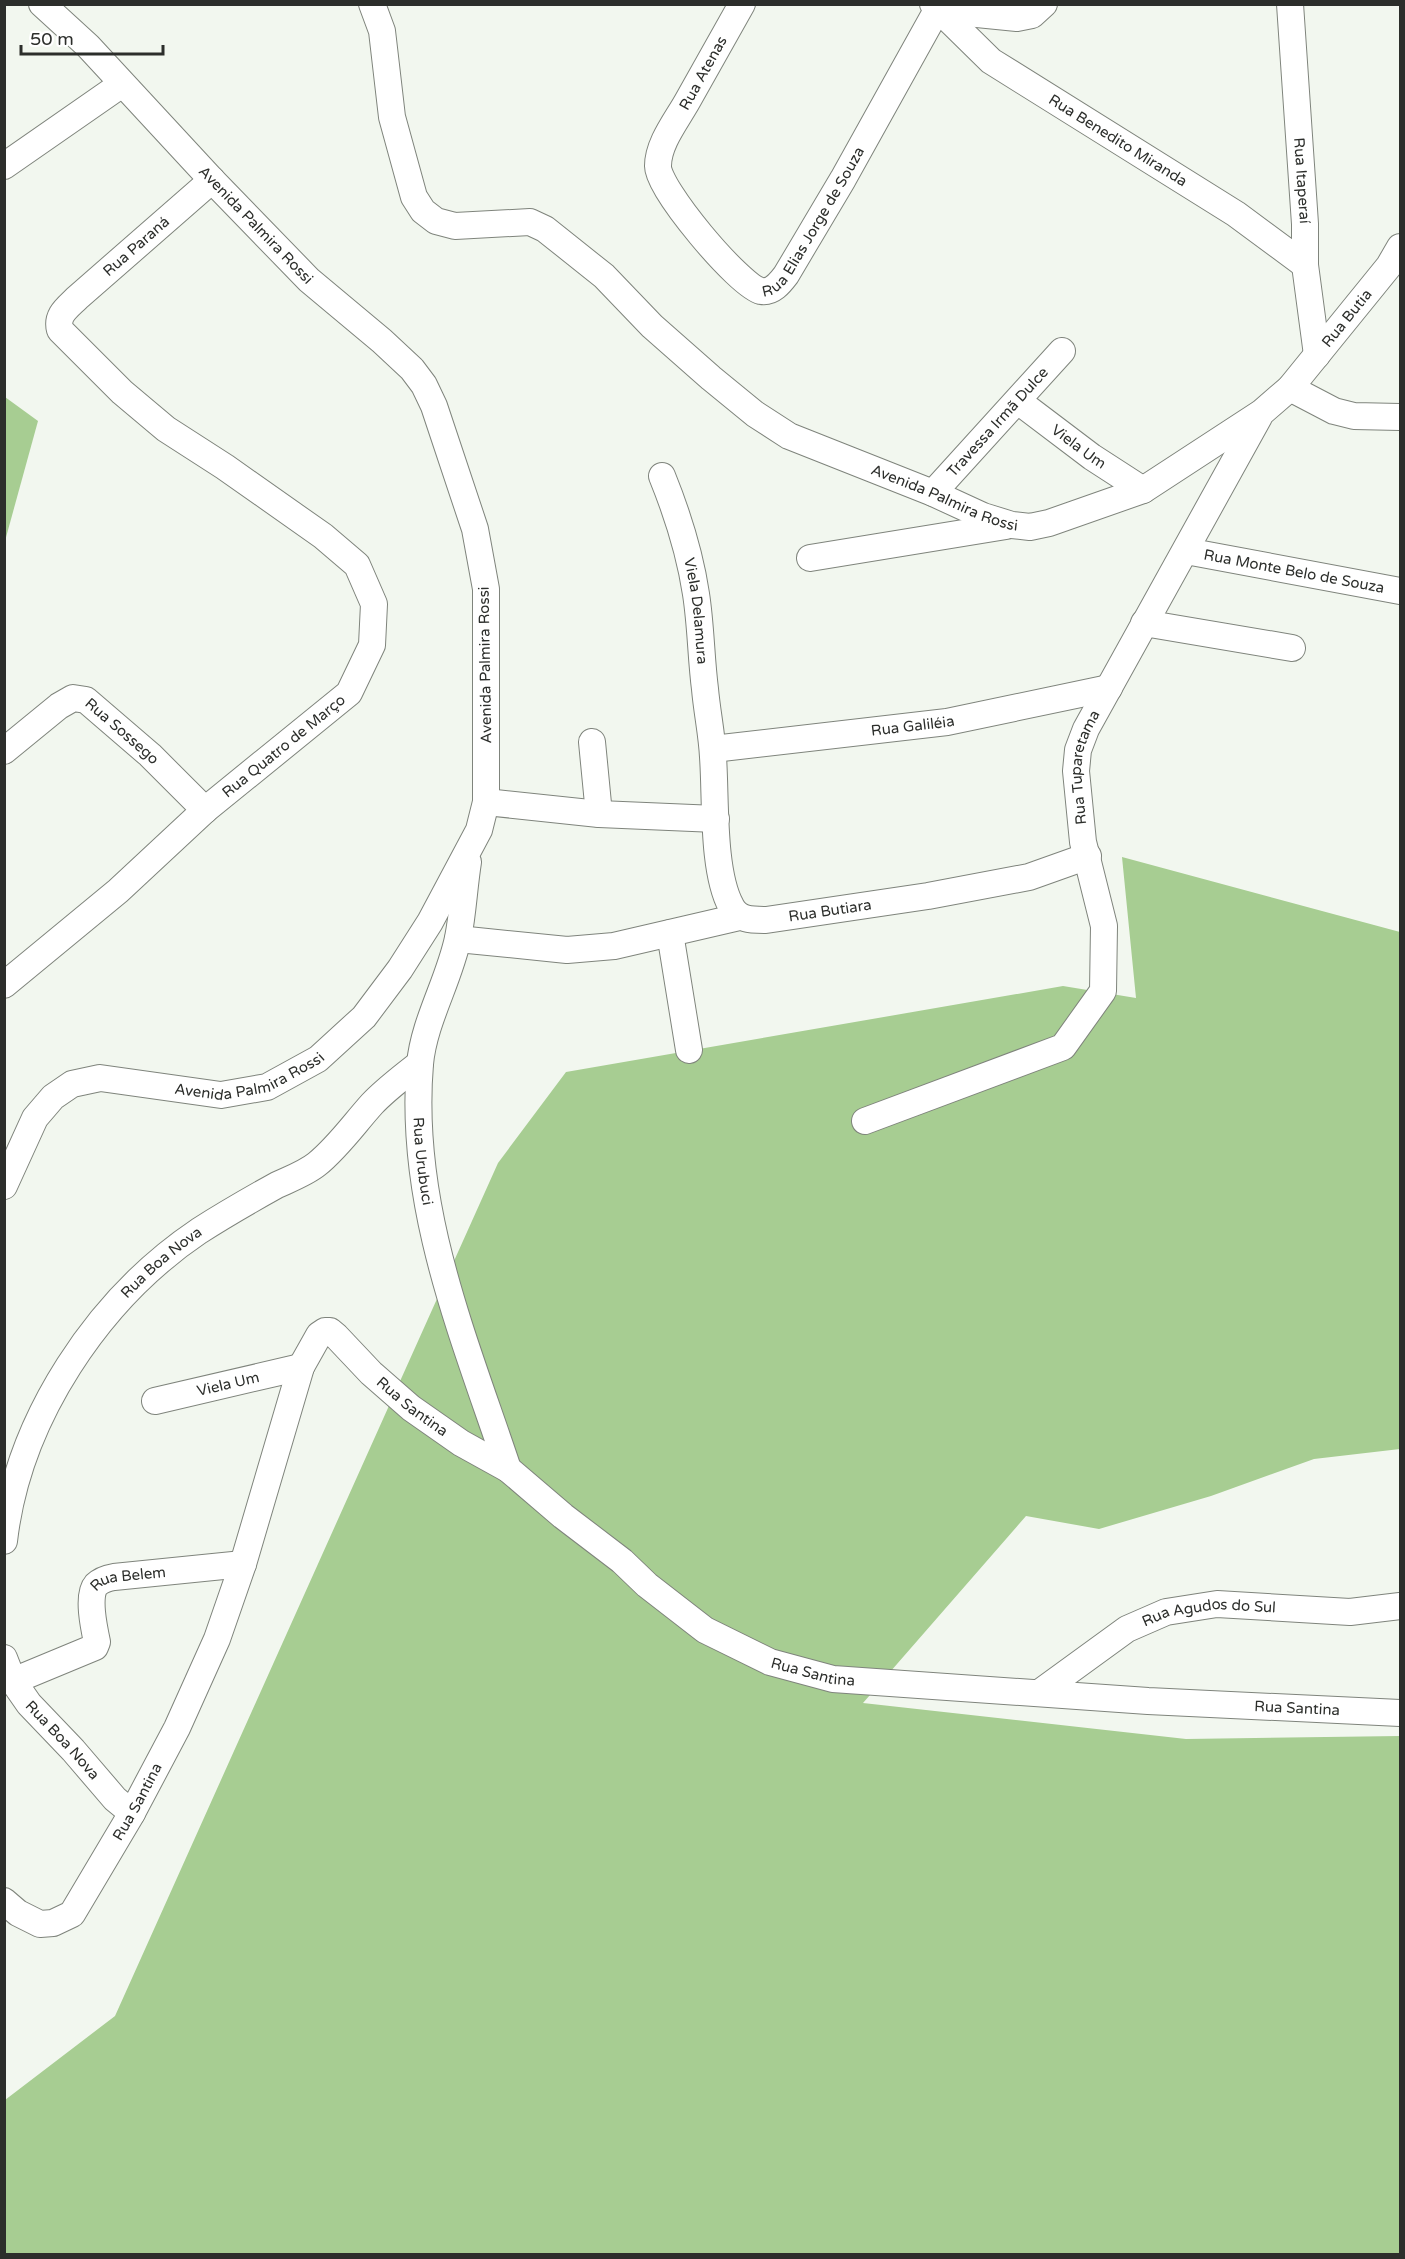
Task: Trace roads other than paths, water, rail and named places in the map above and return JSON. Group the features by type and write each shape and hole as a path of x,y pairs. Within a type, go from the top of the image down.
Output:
{"street":[{"name":"Avenida Palmira Rossi","path":"4,1186 35,1118 52,1097 72,1084 100,1078 221,1095 267,1087 318,1059 364,1017 400,969 430,922 479,830 486,802 486,589 475,529 434,406 424,385 412,369 382,341 309,280 212,180 88,46 42,4"},
{"name":"Avenida Palmira Rossi","path":"372,4 382,31 392,117 414,197 423,211 436,221 455,226 530,222 545,229 604,276 652,326 755,414 789,436 933,493 983,516 1012,525 1030,527 1050,523 1143,490 1261,413 1290,388"},
{"name":"Rua Atenas","path":"665,141 742,4"},
{"path":"935,7 1017,18 1032,15 1044,4"},
{"name":"Rua Itaperaí","path":"1290,4 1305,213 1305,265 1317,356"},
{"name":"Rua Elias Jorge de Souza","path":"665,141 657,168 662,182 710,245 749,285 759,291 769,291 779,285 786,275 843,179 935,7"},
{"name":"Rua Benedito Miranda","path":"935,7 991,61 1236,214 1305,265"},
{"path":"4,166 122,84"},
{"name":"Rua Paraná","path":"62,314 212,180"},
{"name":"Rua Butia","path":"1290,388 1389,266 1401,247"},
{"name":"Rua Quatro de Março","path":"4,985 118,891 205,810 348,693 372,645 374,604 357,564 323,536 225,466 166,429 122,392 60,330 58,322 62,314"},
{"name":"Travessa Irmã Dulce","path":"933,493 1062,351"},
{"path":"1290,388 1334,411 1354,416 1401,417"},
{"name":"Viela Um","path":"1018,401 1092,457 1143,490"},
{"name":"Rua Tuparetama","path":"865,1121 1064,1047 1103,991 1104,926 1083,842 1076,771 1078,750 1086,729 1261,413"},
{"name":"Viela Delamura","path":"662,476 678,520 696,593 713,749"},
{"path":"810,558 1012,525"},
{"name":"Rua Monte Belo de Souza","path":"1186,550 1401,591"},
{"path":"1144,623 1292,648"},
{"name":"Rua Galiléia","path":"713,749 947,722 1109,688"},
{"name":"Rua Sossego","path":"4,751 59,706 73,698 86,700 150,754 205,810"},
{"path":"592,742 599,814"},
{"path":"713,749 716,819 725,891 731,908 739,917"},
{"path":"486,802 599,814 716,819"},
{"name":"Rua Urubuci","path":"469,846 458,939 426,1036 420,1063 420,1137 428,1204 438,1256 455,1317 508,1469"},
{"name":"Rua Butiara","path":"458,939 567,950 614,946 739,917 766,920 928,896 1029,877 1088,856"},
{"path":"670,933 689,1050"},
{"name":"Rua Boa Nova","path":"4,1541 25,1454 49,1399 82,1346 131,1287 161,1258 199,1232 237,1208 315,1166 374,1102 420,1063"},
{"name":"Rua Santina","path":"4,1901 18,1913 40,1924 53,1923 72,1914 132,1813 182,1718 217,1639 243,1564 301,1367 326,1340 370,1372 411,1408 461,1443 508,1469 563,1516 622,1561 647,1585 705,1630 770,1662 833,1679 1401,1713"},
{"name":"Viela Um","path":"155,1401 301,1367"},
{"name":"Rua Belem","path":"9,1670 95,1647 97,1642 92,1594 95,1586 102,1580 243,1564"},
{"name":"Rua Agudos do Sul","path":"1039,1693 1127,1629 1166,1612 1217,1604 1350,1612 1401,1606"},
{"name":"Rua Boa Nova","path":"9,1670 29,1704 97,1779 132,1813"}]}
